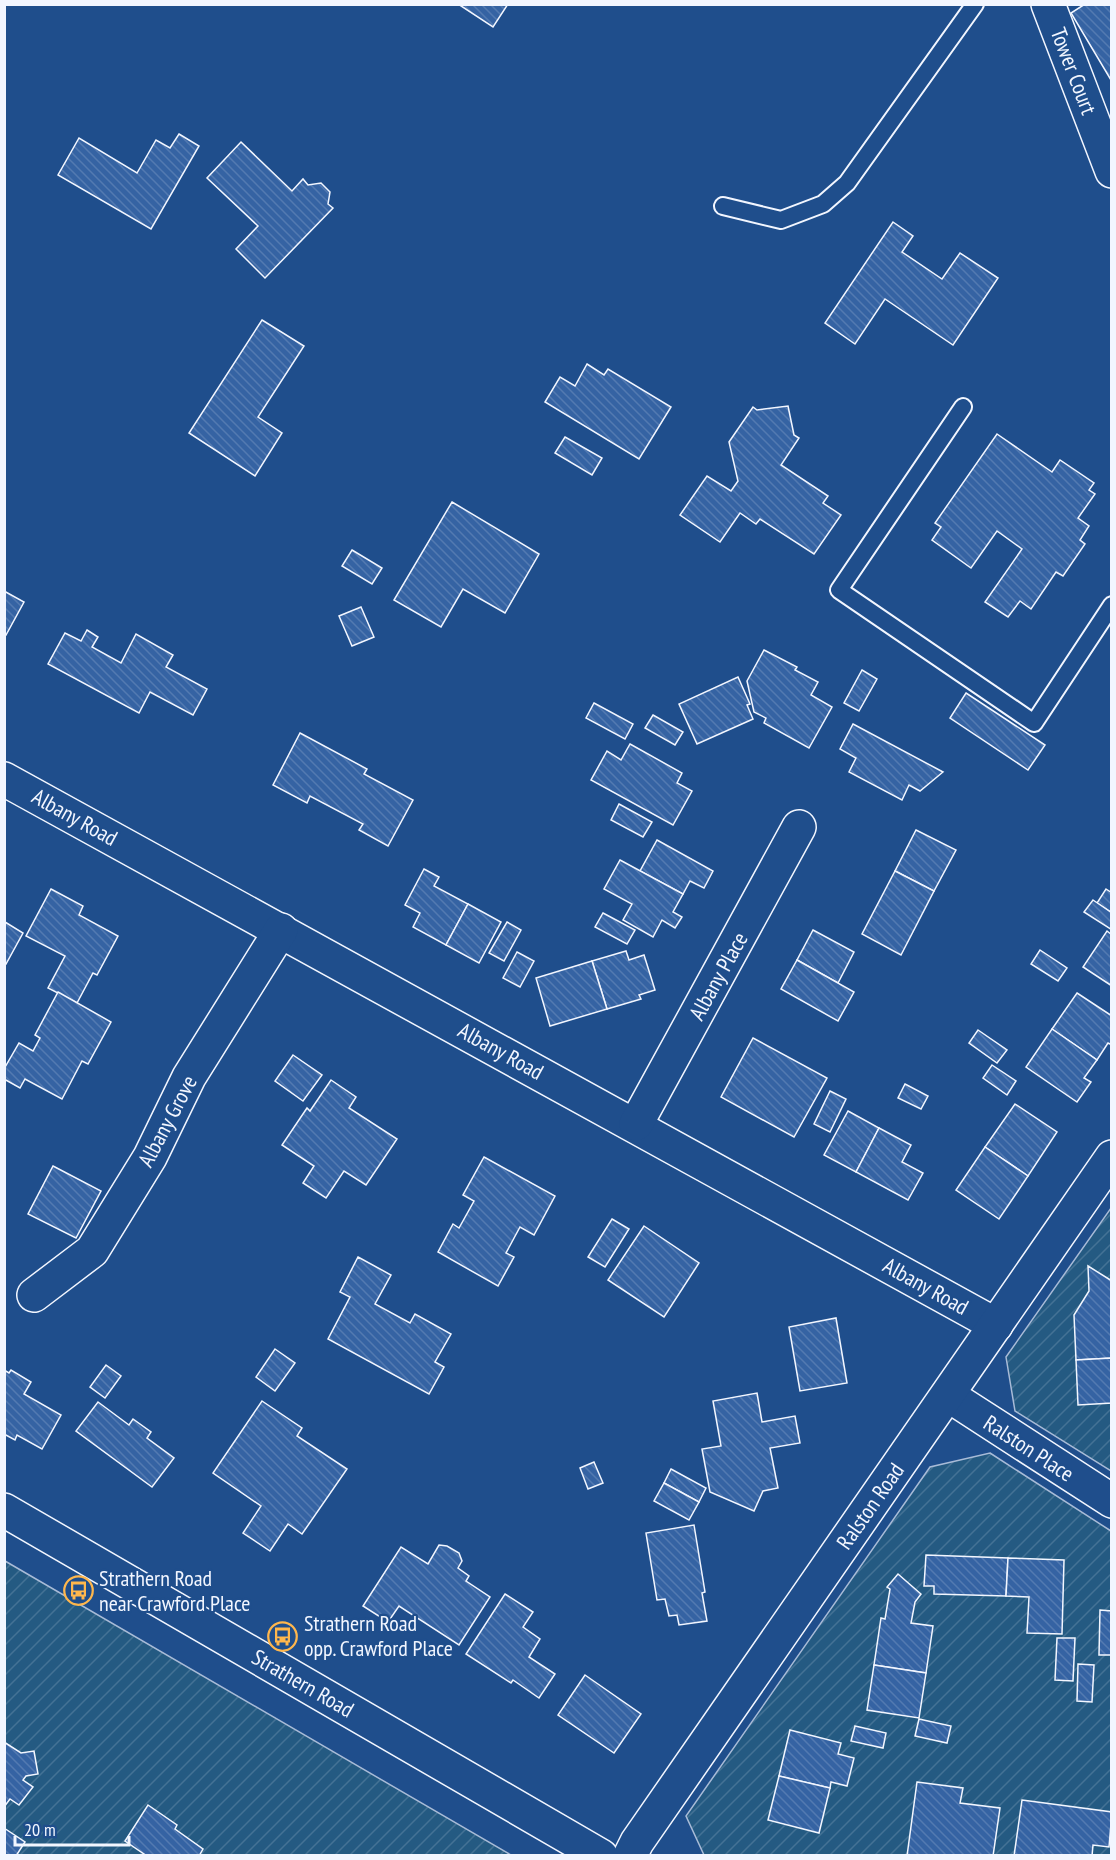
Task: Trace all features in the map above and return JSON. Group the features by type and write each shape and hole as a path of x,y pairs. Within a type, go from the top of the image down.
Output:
{"street":[{"name":"Tower Court","path":"1048,4 1112,171"},
{"name":"Albany Road","path":"4,779 996,1325"},
{"name":"Albany Place","path":"636,1125 799,827"},
{"name":"Albany Grove","path":"34,1295 92,1251 150,1157 189,1077 281,930"},
{"name":"Ralston Road","path":"630,1856 637,1842 1112,1157"},
{"name":"Ralston Place","path":"948,1395 1112,1500"},
{"name":"Strathern Road","path":"4,1510 601,1856"}],"lane":[{"path":"723,206 781,220 823,204 847,183 975,4"},
{"path":"963,407 839,590 1034,723 1112,605"}],"shaded area":[{"path":"1111,1208 1111,1471 1015,1411 1006,1357"},
{"path":"990,1453 1111,1531 1111,1855 704,1855 686,1816 930,1467"},
{"path":"5,1561 511,1855 5,1855"}],"building":[{"path":"458,4 508,4 493,27"},
{"path":"1085,4 1112,4 1111,80 1071,13"},
{"path":"179,134 199,146 151,229 58,175 79,138 137,173 156,140 170,148"},
{"path":"241,142 292,191 303,179 308,185 321,183 330,192 328,204 333,208 265,278 236,249 258,226 207,178"},
{"path":"893,222 913,236 902,252 942,279 960,253 998,278 953,345 885,299 855,344 825,323"},
{"path":"262,320 304,346 258,417 282,433 255,476 189,433"},
{"path":"587,364 604,375 608,369 671,407 639,459 545,402 560,377 575,386"},
{"path":"788,406 794,435 799,438 781,465 828,496 823,503 841,515 814,554 760,519 756,524 740,513 720,542 680,515 707,476 731,491 738,481 729,442 753,407 757,410"},
{"path":"997,434 1052,472 1060,460 1094,483 1089,490 1095,494 1078,518 1089,526 1080,540 1085,544 1063,576 1056,572 1031,609 1020,601 1008,617 985,602 1022,549 997,531 971,568 932,540 941,527 935,523"},
{"path":"565,437 602,458 592,475 555,453"},
{"path":"452,502 539,554 505,613 463,589 441,627 394,600"},
{"path":"352,550 382,568 372,584 342,566"},
{"path":"4,591 24,602 6,635 4,634"},
{"path":"361,607 374,637 352,646 339,616"},
{"path":"87,630 98,637 92,647 121,663 136,634 173,655 166,667 207,689 193,715 150,692 139,713 48,664 65,633 81,641"},
{"path":"764,650 797,667 795,670 818,682 811,695 832,707 809,748 764,723 766,718 754,712 747,681"},
{"path":"862,670 877,679 859,711 844,703"},
{"path":"738,677 750,704 747,705 753,719 697,744 679,704"},
{"path":"966,693 1045,745 1028,770 950,718"},
{"path":"594,703 633,724 625,739 586,718"},
{"path":"653,715 683,732 675,745 645,728"},
{"path":"853,724 943,772 920,791 909,785 902,800 849,772 856,758 840,749"},
{"path":"300,733 367,769 364,774 413,800 388,846 359,830 363,824 310,796 307,803 273,785"},
{"path":"630,744 682,773 677,783 692,791 673,825 591,780 607,751 621,760"},
{"path":"619,804 652,822 643,837 611,820"},
{"path":"916,830 956,850 934,891 895,871"},
{"path":"657,840 713,871 704,888 690,881 683,894 640,871"},
{"path":"620,860 683,894 673,912 682,917 675,928 662,920 653,937 623,920 632,904 604,889"},
{"path":"424,869 439,877 434,886 468,904 446,945 413,927 420,913 405,905"},
{"path":"895,871 934,891 901,955 862,934"},
{"path":"51,889 83,906 79,915 118,936 97,975 93,973 77,1003 48,988 65,956 26,936"},
{"path":"1106,889 1112,893 1112,913 1097,903"},
{"path":"1093,900 1112,913 1112,930 1084,912"},
{"path":"468,904 501,922 479,963 446,945"},
{"path":"603,913 635,930 627,944 595,927"},
{"path":"5,922 23,933 6,964 4,963"},
{"path":"507,922 521,930 504,961 489,953"},
{"path":"813,930 854,952 838,983 797,960"},
{"path":"1107,931 1112,935 1112,986 1083,967"},
{"path":"1040,950 1067,968 1058,981 1031,964"},
{"path":"626,951 629,960 644,955 655,990 639,995 641,999 607,1009 592,961"},
{"path":"517,952 534,961 520,987 503,978"},
{"path":"797,960 854,992 838,1021 781,989"},
{"path":"592,961 607,1009 550,1026 536,978"},
{"path":"58,992 111,1022 88,1064 82,1061 62,1099 25,1079 20,1088 4,1079 4,1069 19,1043 33,1051 40,1038 35,1035"},
{"path":"1077,993 1112,1016 1112,1045 1108,1043 1097,1060 1052,1029"},
{"path":"1052,1029 1097,1060 1084,1078 1091,1082 1077,1102 1026,1067"},
{"path":"978,1030 1007,1050 997,1063 969,1043"},
{"path":"753,1038 827,1078 794,1137 721,1097"},
{"path":"293,1055 322,1075 303,1101 275,1081"},
{"path":"992,1065 1016,1081 1007,1095 983,1078"},
{"path":"331,1080 356,1097 349,1108 397,1139 366,1185 344,1171 326,1198 303,1183 314,1166 282,1145 307,1108 310,1111"},
{"path":"905,1084 928,1096 921,1109 898,1098"},
{"path":"830,1091 846,1099 830,1132 814,1124"},
{"path":"1015,1104 1057,1132 1028,1176 985,1147"},
{"path":"848,1111 879,1128 856,1172 824,1155"},
{"path":"879,1128 911,1145 902,1162 923,1173 908,1200 856,1172"},
{"path":"985,1147 1028,1176 999,1219 956,1190"},
{"path":"484,1157 555,1196 534,1235 520,1227 506,1253 514,1257 498,1286 438,1252 453,1224 459,1228 474,1201 463,1195"},
{"path":"53,1166 101,1191 76,1238 28,1214"},
{"path":"612,1219 629,1229 605,1267 588,1257"},
{"path":"644,1226 699,1263 664,1317 608,1280"},
{"path":"358,1257 391,1275 375,1304 410,1323 415,1314 451,1334 435,1362 444,1367 429,1394 328,1339 350,1297 340,1292"},
{"path":"1088,1266 1112,1281 1112,1358 1076,1360 1074,1315 1089,1291"},
{"path":"836,1318 847,1383 800,1391 789,1327"},
{"path":"275,1349 295,1363 275,1391 256,1377"},
{"path":"1112,1358 1112,1403 1078,1405 1076,1360"},
{"path":"106,1365 121,1376 105,1398 90,1387"},
{"path":"4,1370 9,1373 11,1370 31,1382 24,1394 61,1415 42,1449 17,1435 15,1440 4,1434"},
{"path":"757,1393 762,1422 795,1416 800,1443 770,1448 778,1488 763,1491 754,1511 710,1492 702,1449 721,1446 713,1401"},
{"path":"262,1401 302,1428 297,1436 347,1469 302,1534 288,1524 270,1551 243,1533 261,1506 213,1473"},
{"path":"98,1402 129,1425 133,1419 151,1432 147,1438 174,1458 152,1487 76,1431"},
{"path":"594,1462 603,1483 588,1489 580,1468"},
{"path":"671,1469 706,1488 699,1502 664,1483"},
{"path":"664,1483 699,1502 689,1520 654,1501"},
{"path":"694,1525 705,1592 702,1593 707,1621 679,1625 677,1615 669,1616 665,1599 657,1600 646,1533"},
{"path":"439,1545 447,1546 459,1553 462,1561 458,1568 469,1576 466,1581 490,1597 459,1645 399,1606 388,1622 363,1606 401,1547 428,1564"},
{"path":"926,1555 1008,1558 1006,1596 934,1594 934,1586 924,1586"},
{"path":"1008,1558 1064,1560 1062,1634 1027,1633 1029,1597 1006,1596"},
{"path":"898,1574 921,1594 915,1602 911,1623 933,1626 926,1673 874,1665 881,1618 885,1619 890,1589 887,1587"},
{"path":"505,1594 533,1612 523,1627 540,1639 529,1657 555,1674 539,1698 513,1680 511,1683 466,1654"},
{"path":"1100,1610 1112,1611 1112,1655 1099,1655"},
{"path":"1057,1638 1075,1638 1073,1681 1055,1680"},
{"path":"1078,1664 1094,1665 1092,1702 1077,1701"},
{"path":"874,1665 926,1673 919,1718 867,1710"},
{"path":"585,1675 641,1714 614,1753 558,1715"},
{"path":"919,1719 951,1726 947,1743 915,1736"},
{"path":"855,1726 886,1733 883,1748 851,1741"},
{"path":"790,1730 841,1743 838,1754 854,1758 847,1786 831,1782 830,1788 779,1776"},
{"path":"4,1742 21,1753 34,1751 38,1774 26,1776 23,1780 33,1787 19,1805 10,1799 4,1807"},
{"path":"779,1776 830,1788 819,1833 768,1820"},
{"path":"917,1782 963,1788 960,1803 1000,1808 993,1856 907,1856"},
{"path":"1022,1800 1112,1812 1109,1847 1093,1845 1092,1856 1014,1856"},
{"path":"148,1805 177,1825 175,1829 203,1849 199,1856 147,1856 125,1841"},
{"path":"4,1828 25,1842 16,1856 4,1856"}],"place":[{"name":"Strathern Road near Crawford Place","path":"78,1591"},
{"name":"Strathern Road opp. Crawford Place","path":"283,1636"}]}
